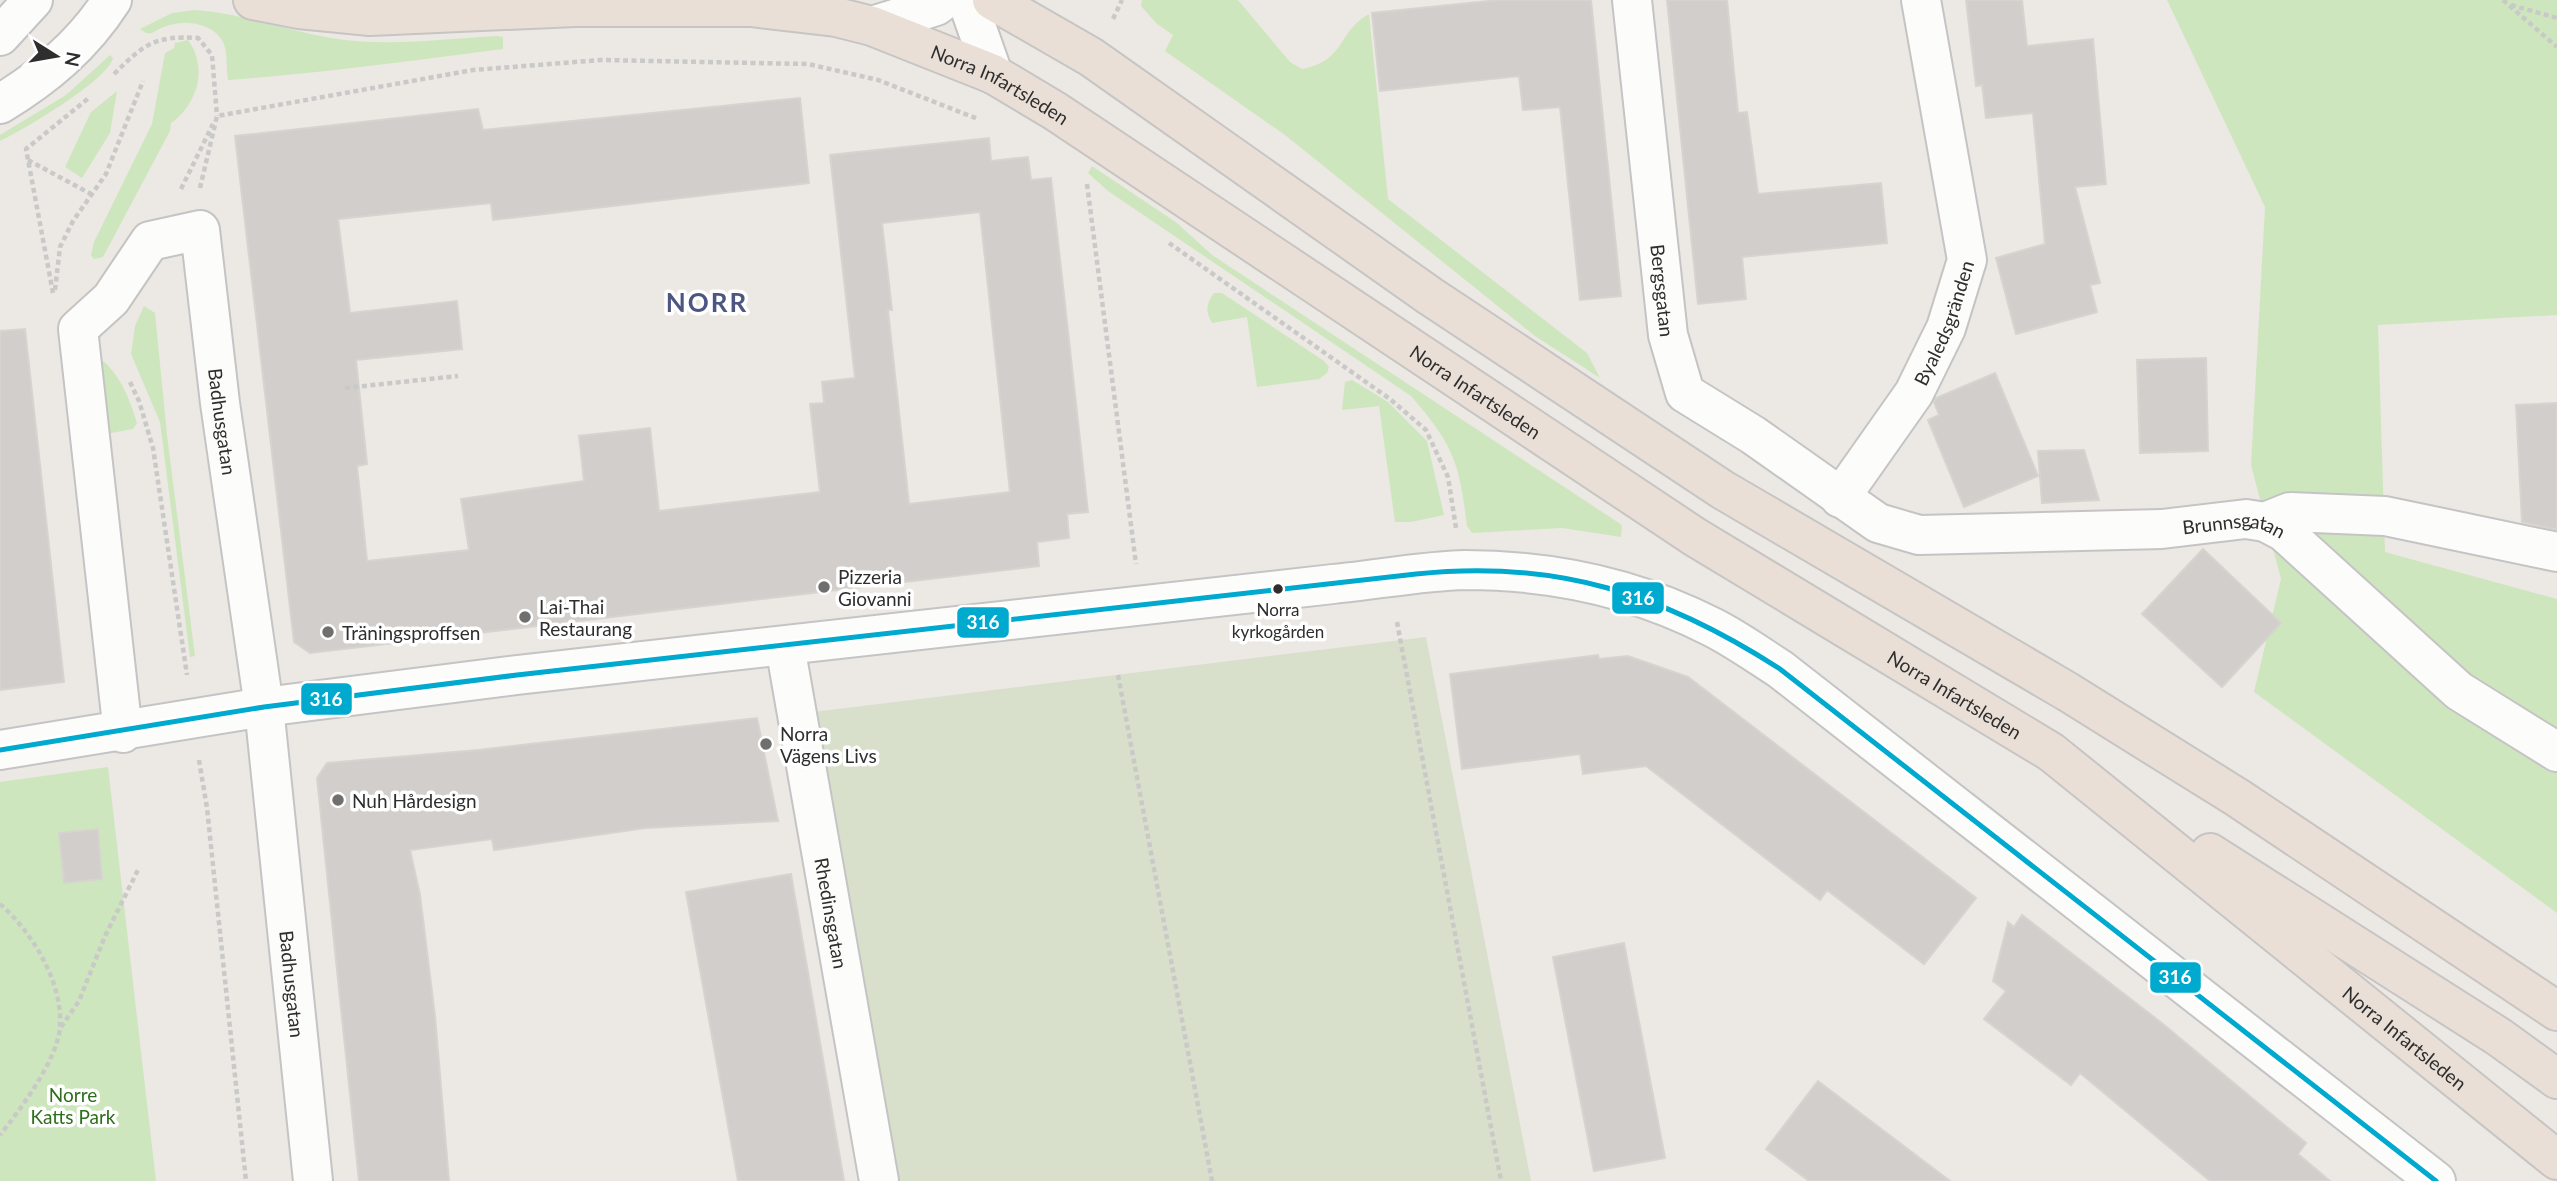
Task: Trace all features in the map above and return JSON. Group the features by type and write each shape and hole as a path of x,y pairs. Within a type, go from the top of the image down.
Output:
{"highway":[{"name":"Norra Infartsleden","path":"253,0 299,9 370,16 575,8 751,7 836,18 872,26 993,74 1055,111 1695,537 2051,751 2557,1160"},
{"path":"992,0 1091,57 1430,296 1723,490 2068,692 2238,798 2557,1011"},
{"path":"2051,751 2499,1037 2557,1079"}],"street":[{"path":"0,36 33,0"},
{"path":"0,104 35,82 73,51 113,0"},
{"path":"872,26 936,6 944,0"},
{"path":"967,0 993,74"},
{"name":"Bergsgatan","path":"1632,0 1668,335 1685,393 1754,435 1840,498"},
{"name":"Byaledsgränden","path":"1840,498 1914,393 1946,328 1967,260 1921,0"},
{"path":"123,733 79,329 111,299 150,241 200,230"},
{"name":"Badhusgatan","path":"200,230 220,403 264,707 313,1181"},
{"name":"Brunnsgatan","path":"1840,498 1878,523 1919,536 2162,529 2246,519 2265,522 2293,540 2459,691 2557,752"},
{"path":"2265,522 2290,512 2385,516 2557,552"},
{"path":"0,750 123,733 264,707 517,675 1462,570 1538,572 1581,579 1632,593 1712,627 1780,669 2436,1181"},
{"name":"Rhedinsgatan","path":"785,646 879,1181"}],"path":[{"path":"1115,16 1122,0"},
{"path":"2505,2 2557,18"},
{"path":"2505,2 2557,47"},
{"path":"108,79 138,50 170,36 198,38 212,55 217,90"},
{"path":"200,230 200,190 217,116 473,70 601,60 808,64 877,80 986,123"},
{"path":"99,88 26,149 54,298 60,247 106,174 143,81"},
{"path":"28,160 91,194"},
{"path":"1095,184 1086,176 1136,564"},
{"path":"1165,241 1390,400 1426,430 1448,477 1462,570"},
{"path":"345,388 458,376"},
{"path":"128,380 139,401 153,448 187,680"},
{"path":"1408,621 1396,622 1399,642 1502,1181"},
{"path":"1118,675 1212,1181"},
{"path":"197,748 208,808 246,1181"},
{"path":"0,1135 45,1070 60,1028 79,1001 105,936 138,870"},
{"path":"0,904 18,920 53,982 60,1028"}],"green space":[{"path":"1142,0 1238,0 1290,62 1302,69 1327,60 1351,29 1369,14 1388,199 1587,353 1600,378 1535,336 1285,135 1165,51 1173,35 1157,24 1141,6"},
{"path":"2167,0 2557,0 2557,315 2378,325 2385,552 2557,599 2557,913 2254,692 2281,579 2251,465 2265,207"},
{"path":"194,10 351,41 414,42 497,36 503,37 503,49 228,80 225,46 212,30 188,23 171,25 150,33 140,29 172,13"},
{"path":"188,40 198,62 199,73 194,96 171,123 170,131 103,257 94,259 91,255 94,242 152,124 165,53 174,48 175,43"},
{"path":"110,55 113,58 107,68 81,91 27,127 0,141 0,135 66,95"},
{"path":"117,91 110,133 82,178 65,167 91,112"},
{"path":"1092,166 1177,223 1212,255 1622,525 1621,537 1562,528 1472,533 1467,526 1461,485 1452,455 1437,428 1411,396 1108,191 1088,173"},
{"path":"1214,293 1222,293 1324,361 1329,367 1327,373 1319,379 1257,387 1247,317 1212,323 1207,308"},
{"path":"144,306 155,313 167,435 195,656 190,657 160,422 131,354 135,326"},
{"path":"102,360 120,381 128,397 137,423 133,429 106,434 98,362"},
{"path":"1352,380 1388,402 1427,441 1444,515 1411,522 1395,522 1379,406 1342,410 1345,382"},
{"name":"Norra kyrkogården","path":"1426,637 1531,1181 894,1181 813,712"},
{"name":"Norre Katts Park","path":"108,767 156,1181 0,1181 0,782"}],"building":[{"path":"1498,0 1591,0 1621,296 1580,300 1560,107 1523,110 1519,76 1380,91 1372,13"},
{"path":"1667,0 1727,0 1738,113 1747,112 1758,194 1881,183 1887,243 1742,257 1746,299 1698,304"},
{"path":"1966,0 2022,0 2027,46 2093,39 2106,184 2075,187 2100,283 2090,285 2097,312 2016,334 1996,258 2045,244 2033,113 1986,118 1982,85 1976,86"},
{"path":"800,98 809,183 493,220 491,203 338,219 350,313 457,301 462,349 356,360 367,464 357,466 367,561 469,550 461,499 584,481 579,436 650,428 659,511 820,492 810,404 824,403 822,382 855,378 830,155 989,138 991,161 1028,157 1031,180 1051,178 1088,512 1067,514 1069,538 1037,542 1039,566 310,653 294,642 235,136 478,109 483,130","holes":["980,212 1010,492 909,504 888,310 892,310 882,223"]},
{"path":"25,329 64,682 0,690 0,331"},
{"path":"2206,358 2208,451 2140,453 2137,360"},
{"path":"1995,373 2038,476 1964,507 1928,420 1939,415 1934,402 1936,398"},
{"path":"2557,403 2557,529 2554,529 2522,522 2516,405"},
{"path":"2084,450 2099,500 2042,503 2038,451"},
{"path":"2203,549 2281,623 2222,687 2142,614"},
{"path":"1598,655 1599,659 1628,656 1688,677 1976,898 1924,964 1827,890 1820,900 1646,766 1583,774 1580,754 1462,769 1450,674"},
{"path":"757,718 778,821 645,828 494,850 492,839 410,850 420,895 435,1016 449,1181 359,1181 317,778 327,763 478,750"},
{"path":"98,829 102,879 64,883 59,833"},
{"path":"791,874 844,1181 738,1181 686,892"},
{"path":"2022,915 2163,1024 2306,1143 2298,1154 2330,1181 2210,1181 2080,1073 2071,1085 1984,1019 2006,991 1993,981 2008,922 2014,927"},
{"path":"1624,943 1665,1158 1594,1171 1553,957"},
{"path":"1818,1081 1950,1181 1809,1181 1766,1149"}],"transit line":[{"name":"316","path":"0,750 264,707 517,675 1416,574 1515,572 1562,578 1651,602 1694,620 1780,669 2436,1181"}],"place":[{"name":"Pizzeria Giovanni","path":"824,587"},
{"name":"Norra kyrkogården","path":"1278,589"},
{"name":"Lai-Thai Restaurang","path":"525,617"},
{"name":"Träningsproffsen","path":"328,632"},
{"name":"Norra Vägens Livs","path":"766,744"},
{"name":"Nuh Hårdesign","path":"338,800"}],"district":[{"name":"NORR","path":"707,302"}]}
